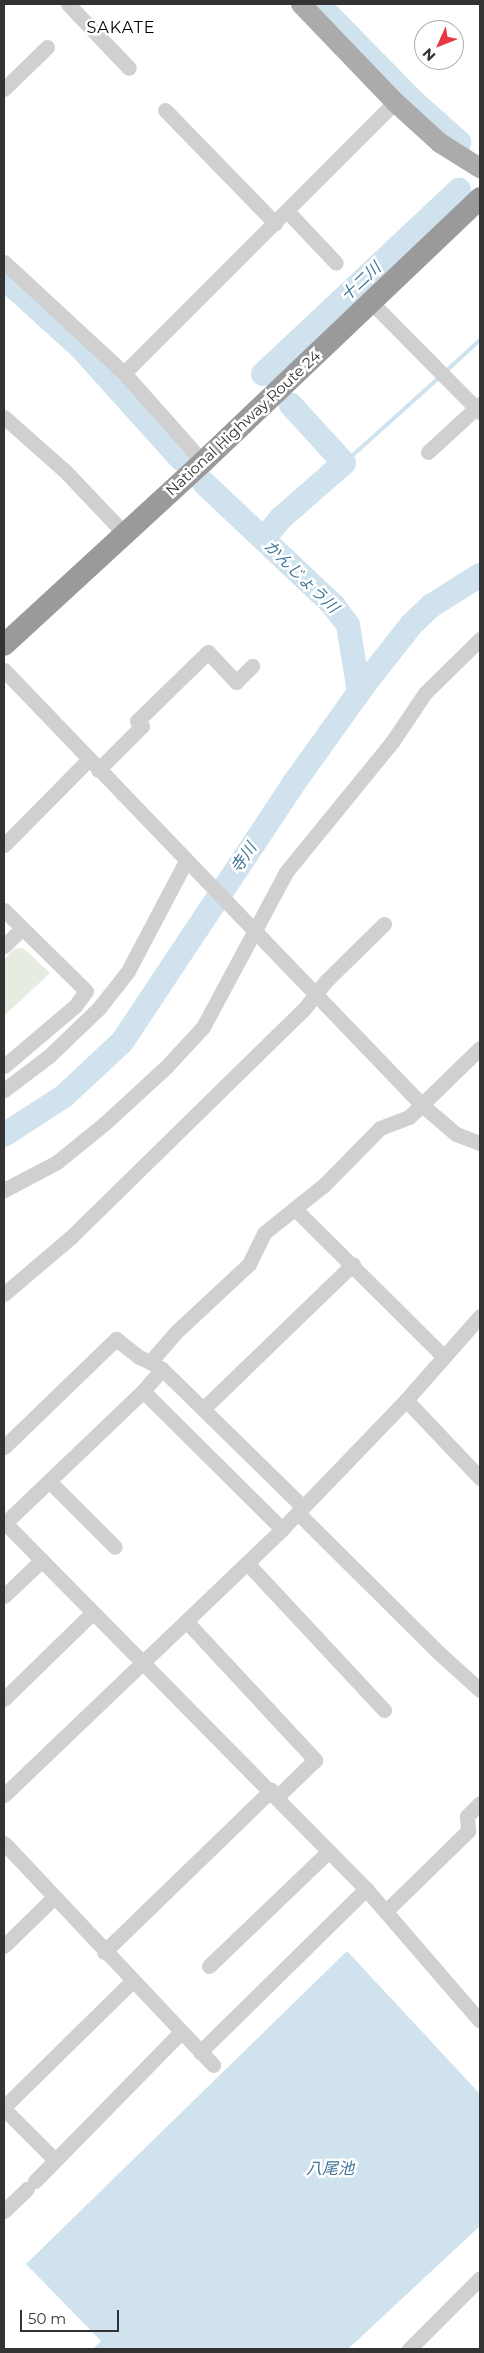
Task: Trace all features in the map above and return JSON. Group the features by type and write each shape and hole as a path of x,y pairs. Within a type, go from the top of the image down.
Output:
{"highway":[{"name":"National Highway Route 24","path":"4,645 203,462 480,198"}],"main road":[{"path":"300,4 395,102 440,143 480,168"}],"street":[{"path":"68,4 129,68"},
{"path":"4,89 47,46"},
{"path":"124,373 395,102"},
{"path":"165,110 275,223"},
{"path":"287,211 336,263"},
{"path":"4,262 124,373 203,462"},
{"path":"371,302 479,408 428,452"},
{"path":"4,417 64,470 125,534"},
{"path":"4,1190 57,1162 166,1067 203,1027 252,930 286,872 317,830 392,742 425,693 480,638"},
{"path":"4,845 93,765 142,726 137,720 208,652 236,682 252,666"},
{"path":"4,670 187,863 422,1105 456,1134 480,1143"},
{"path":"4,1090 49,1056 99,1008 128,971 187,863"},
{"path":"4,910 86,991 75,1006 4,1066"},
{"path":"4,1294 71,1237 316,996 384,924"},
{"path":"4,946 22,928"},
{"path":"480,1048 409,1117 380,1128 324,1185 264,1233 249,1264 175,1333 143,1391 4,1522 140,1662 274,1793 366,1889 480,2021"},
{"path":"295,1208 444,1357"},
{"path":"204,1408 353,1264"},
{"path":"4,1795 140,1662 186,1621 301,1510 406,1400 480,1316"},
{"path":"4,1446 116,1339 139,1357 156,1365 204,1408 439,1654 480,1690"},
{"path":"143,1391 282,1529"},
{"path":"406,1400 480,1478"},
{"path":"49,1481 115,1547"},
{"path":"4,1596 42,1560"},
{"path":"247,1563 384,1710"},
{"path":"4,1699 92,1613"},
{"path":"104,1952 274,1793 314,1760 186,1621"},
{"path":"386,1911 468,1831 466,1816 480,1803"},
{"path":"4,1843 104,1952 213,2065"},
{"path":"209,1966 329,1851"},
{"path":"200,2052 366,1889"},
{"path":"4,1946 54,1897"},
{"path":"53,2158 4,2108 132,1981"},
{"path":"4,2210 31,2185 53,2158 181,2032"},
{"path":"409,2349 480,2278"}],"shaded area":[{"path":"23,948 50,973 4,1016 4,960 14,949"}],"water":[{"name":"八尾池","path":"347,1951 480,2094 480,2226 348,2349 93,2349 101,2341 26,2264"}],"waterway":[{"name":"十二川","path":"318,4 413,101 459,142"},
{"name":"十二川","path":"263,374 459,190"},
{"name":"かんじょう川","path":"4,278 82,349 181,459"},
{"path":"445,372 480,340"},
{"path":"344,463 440,377"},
{"name":"十二川","path":"264,539 280,519 344,463 291,405"},
{"name":"かんじょう川","path":"204,483 333,605 348,625 359,692"},
{"name":"寺川","path":"4,1135 64,1096 122,1042 294,783 367,681 411,625 431,606 480,575"}],"district":[{"name":"SAKATE","path":"121,28"}]}
